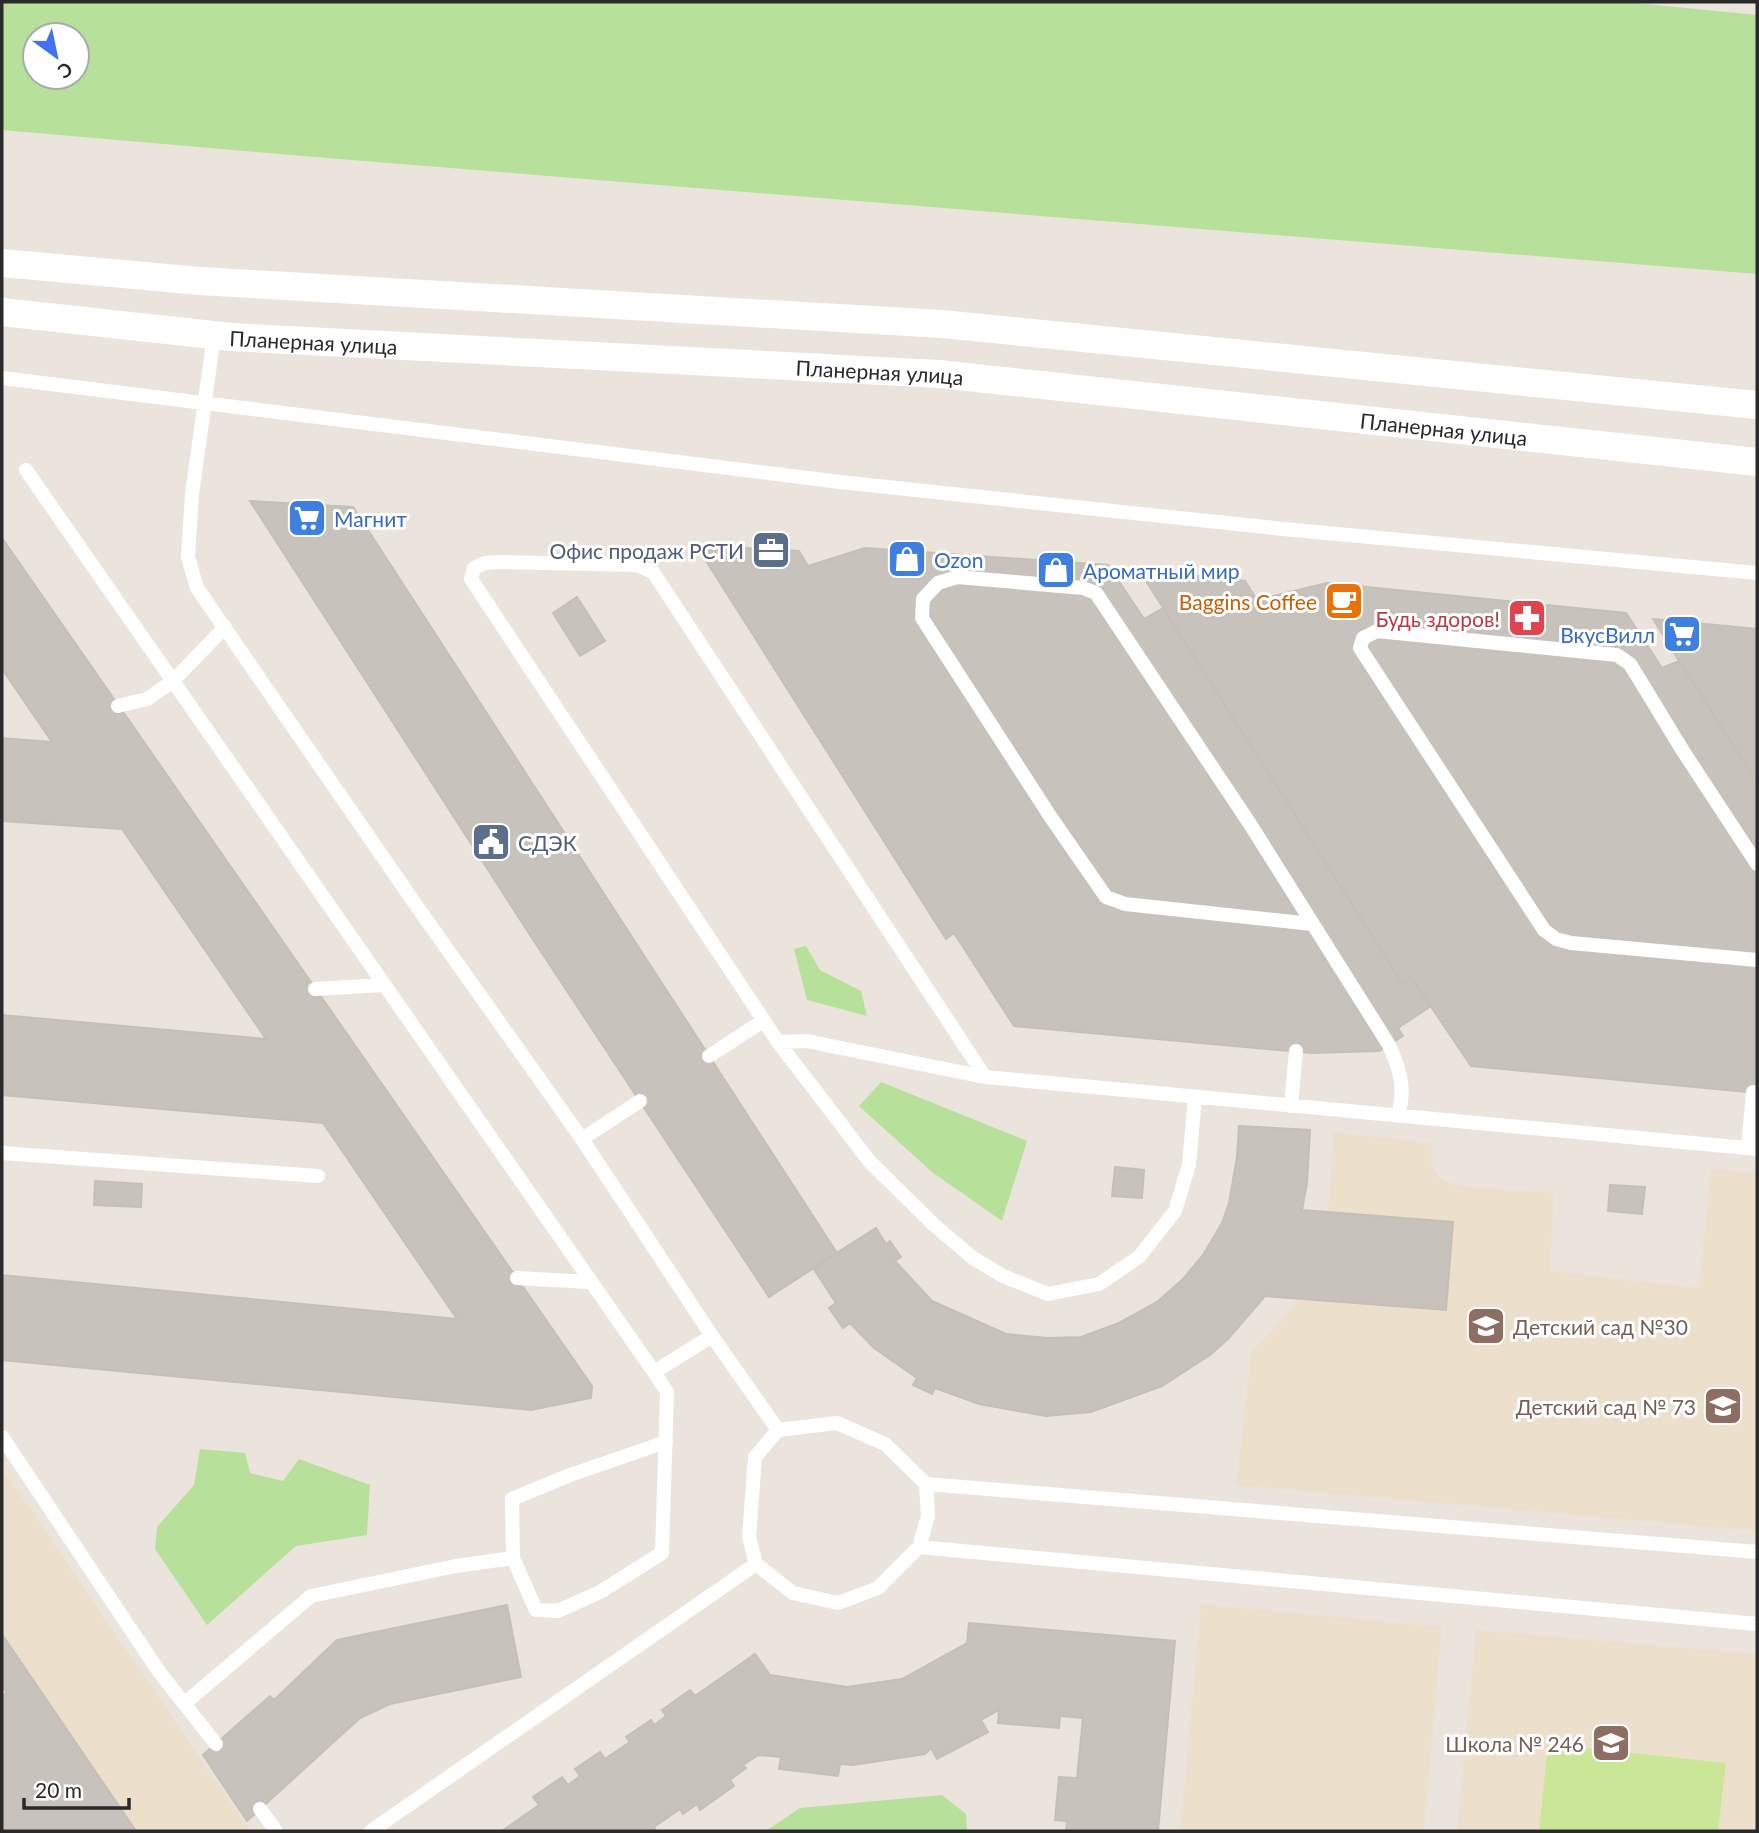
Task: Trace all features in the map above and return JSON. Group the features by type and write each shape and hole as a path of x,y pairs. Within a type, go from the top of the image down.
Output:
{"street":[{"path":"2,263 200,281 942,324 1757,405"},
{"name":"Планерная улица","path":"2,312 214,336 939,374 1757,462"}],"lane":[{"path":"214,336 192,495 188,556 197,588 418,908 582,1139 712,1336 778,1430"},
{"path":"2,378 854,484 1296,530 1757,573"},
{"path":"26,470 667,1392 666,1442 662,1553 600,1592 558,1611 536,1610 513,1558 512,1499 570,1475 666,1442"},
{"path":"985,1077 653,572 637,565 502,562 485,563 474,568 471,579 778,1042 870,1162 934,1225 973,1258 1003,1276 1048,1294 1099,1284 1139,1257 1175,1211 1189,1165 1195,1097"},
{"path":"1312,924 1125,904 1106,897 1050,816 922,618 923,599 938,583 957,577 1083,588 1096,593 1250,824 1389,1045 1400,1068 1403,1099 1398,1115"},
{"path":"118,706 147,699 173,681 225,627"},
{"path":"1757,864 1630,664 1617,655 1377,631 1363,638 1360,648 1544,930 1556,939 1571,943 1757,960"},
{"path":"316,989 384,985"},
{"path":"709,1056 764,1021"},
{"path":"778,1042 806,1041 985,1077 1753,1148 1753,1092"},
{"path":"1291,1106 1296,1051"},
{"path":"582,1139 640,1101"},
{"path":"2,1153 318,1176"},
{"path":"517,1278 589,1282"},
{"path":"654,1372 712,1336"},
{"path":"926,1484 928,1516 919,1548 878,1588 838,1603 793,1593 756,1564 749,1537 755,1457 778,1430 837,1423 885,1444 926,1484 1757,1552"},
{"path":"2,1437 160,1673 216,1744"},
{"path":"919,1548 1757,1624"},
{"path":"186,1703 311,1597 456,1566 513,1558"},
{"path":"371,1831 756,1564"},
{"path":"260,1809 276,1831"}],"shaded area":[{"name":"Детский сад №30","path":"1334,1132 1432,1143 1431,1164 1439,1178 1458,1186 1554,1193 1550,1271 1699,1288 1711,1169 1757,1173 1757,1531 1236,1485 1251,1353 1300,1299 1265,1296 1295,1239 1302,1210 1328,1211"},
{"path":"2,1468 250,1831 2,1831"},
{"path":"1201,1604 1442,1627 1424,1831 1180,1831"},
{"name":"Школа № 246","path":"1476,1630 1757,1654 1757,1831 1457,1831"}],"green space":[{"path":"2,2 1626,2 1757,15 1757,274 2,130"},
{"path":"806,946 820,970 861,991 867,1016 807,1000 794,949"},
{"path":"881,1082 1027,1141 1002,1221 932,1172 859,1106"},
{"path":"200,1449 245,1453 250,1473 283,1481 299,1459 370,1485 367,1535 296,1546 207,1625 155,1549 157,1527 194,1485"},
{"path":"1548,1744 1726,1763 1718,1831 1539,1831"},
{"path":"942,1795 966,1814 967,1831 766,1831 800,1808"}],"building":[{"path":"250,501 353,507 837,1253 769,1297 530,935"},
{"path":"2,538 592,1386 591,1398 531,1410 2,1360 2,1275 457,1319 323,1123 2,1095 2,1015 266,1039 122,829 2,821 2,738 52,742 2,669"},
{"path":"696,545 799,551 808,566 865,548 1108,565 1144,619 1163,608 1402,983 1411,977 1431,1006 1398,1028 1403,1036 1379,1051 1312,1053 1014,1026 954,933 946,939"},
{"path":"1139,570 1245,581 1257,600 1327,583 1626,613 1662,668 1679,661 1757,782 1757,1093 1471,1066 1411,977 1402,983"},
{"path":"577,597 605,641 580,656 553,613"},
{"path":"1653,619 1757,629 1757,782 1679,661"},
{"path":"1239,1126 1310,1130 1307,1183 1302,1210 1453,1222 1446,1310 1265,1296 1228,1339 1210,1355 1162,1386 1091,1412 1046,1416 979,1404 935,1388 932,1394 913,1385 917,1378 874,1348 850,1323 843,1328 829,1308 836,1303 813,1268 876,1228 886,1244 890,1241 901,1257 895,1261 932,1301 1006,1334 1047,1338 1081,1337 1119,1323 1157,1302 1183,1279 1203,1255 1222,1223 1229,1203"},
{"path":"1115,1167 1144,1170 1142,1198 1112,1196"},
{"path":"95,1181 142,1184 141,1207 94,1205"},
{"path":"1610,1185 1645,1187 1642,1214 1608,1211"},
{"path":"507,1605 521,1677 390,1704 360,1718 247,1821 203,1755 270,1696 274,1700 337,1640"},
{"path":"969,1623 1175,1641 1158,1831 1066,1831 1067,1821 1055,1820 1059,1777 1077,1778 1083,1718 1060,1716 1059,1728 998,1723 999,1710 981,1720 988,1732 937,1759 931,1748 925,1754 853,1765 840,1764 838,1776 779,1769 781,1757 758,1755 743,1765 746,1768 730,1780 734,1786 700,1810 697,1804 683,1814 680,1809 654,1827 656,1831 502,1831 539,1805 533,1797 562,1777 568,1785 580,1776 575,1769 600,1752 605,1759 630,1742 626,1737 651,1720 654,1725 666,1716 662,1710 690,1690 695,1696 755,1654 770,1675 847,1687 902,1679 967,1643"},
{"path":"2,1635 136,1831 2,1831 2,1696 7,1693 2,1686"}],"place":[{"name":"Магнит","path":"307,518"},
{"name":"Офис продаж РСТИ","path":"771,550"},
{"name":"Ozon","path":"907,559"},
{"name":"Ароматный мир","path":"1056,570"},
{"name":"Baggins Coffee","path":"1344,601"},
{"name":"Будь здоров!","path":"1527,618"},
{"name":"ВкусВилл","path":"1682,634"},
{"name":"СДЭК","path":"491,842"},
{"name":"Детский сад №30","path":"1486,1326"},
{"name":"Детский сад № 73","path":"1723,1406"},
{"name":"Школа № 246","path":"1611,1743"}]}
